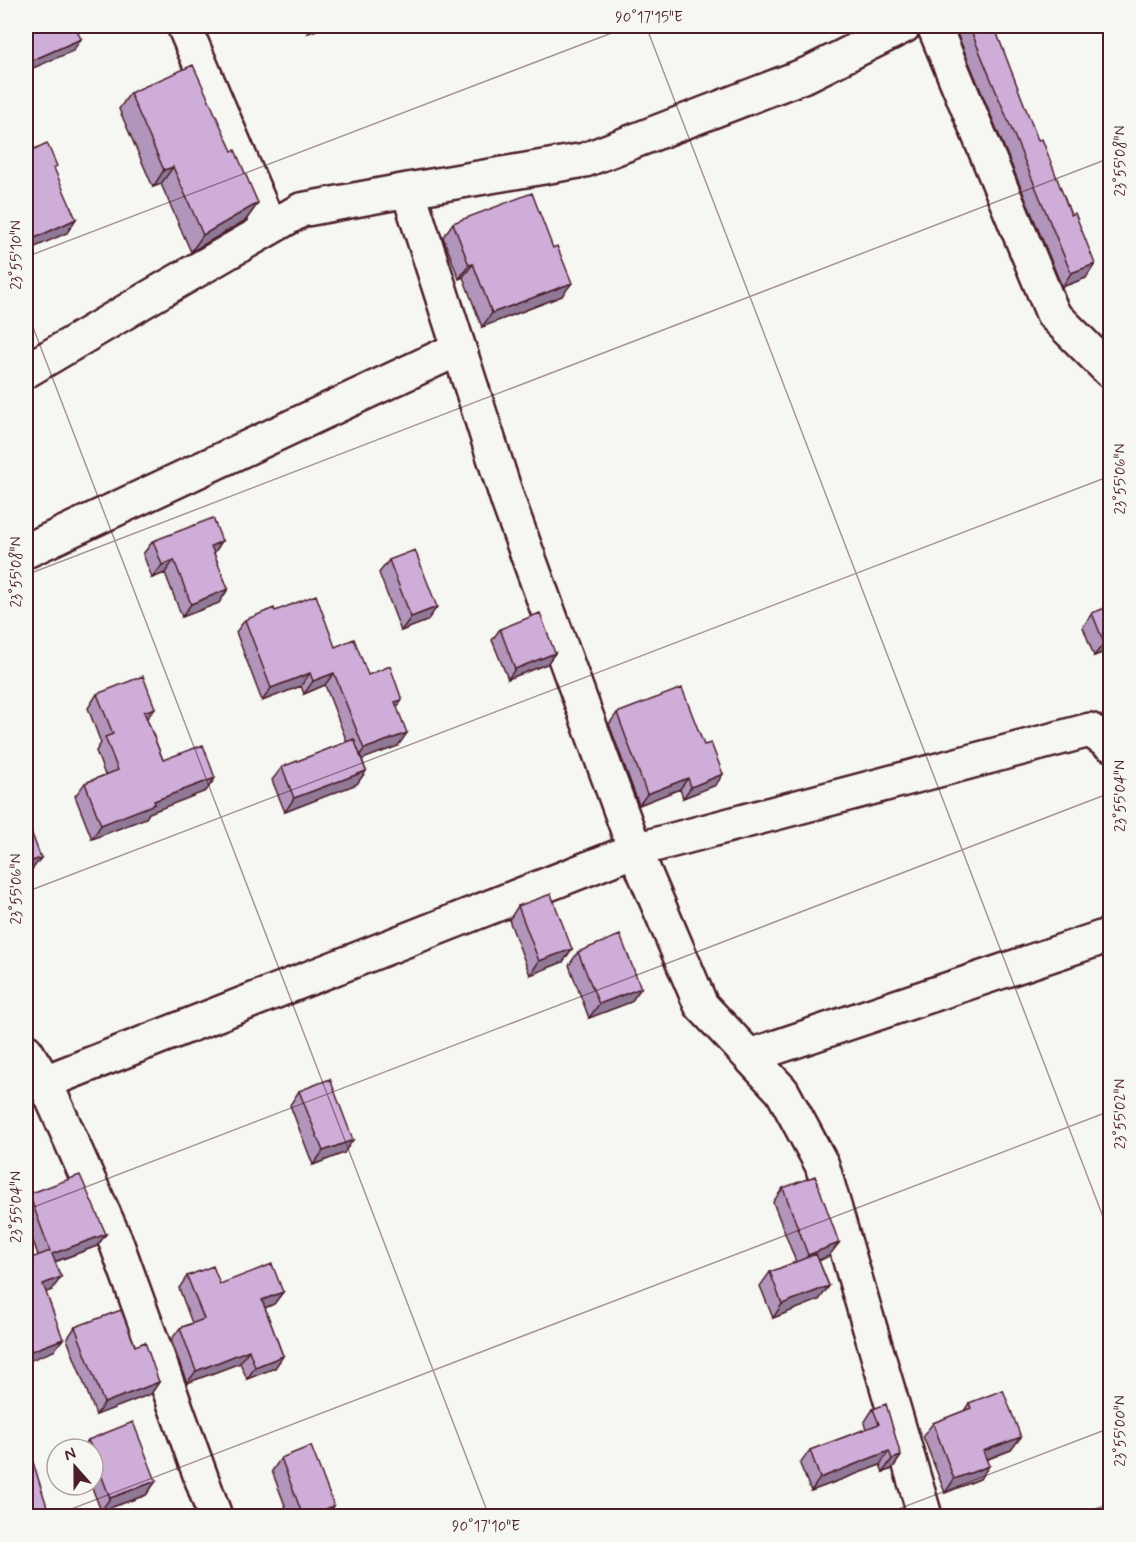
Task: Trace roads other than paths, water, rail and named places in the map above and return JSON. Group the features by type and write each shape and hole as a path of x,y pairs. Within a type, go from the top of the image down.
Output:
{"street":[{"path":"184,26 270,228"},
{"path":"26,371 301,210 585,160 808,74 904,26"},
{"path":"934,26 1053,314 1110,371"},
{"path":"408,190 508,501 635,850 701,1005 782,1091 822,1165 926,1516"},
{"path":"26,551 458,349"},
{"path":"45,1082 635,850 1090,730 1110,744"},
{"path":"750,1056 1110,935"},
{"path":"26,1051 45,1082 116,1242 215,1516"}]}
